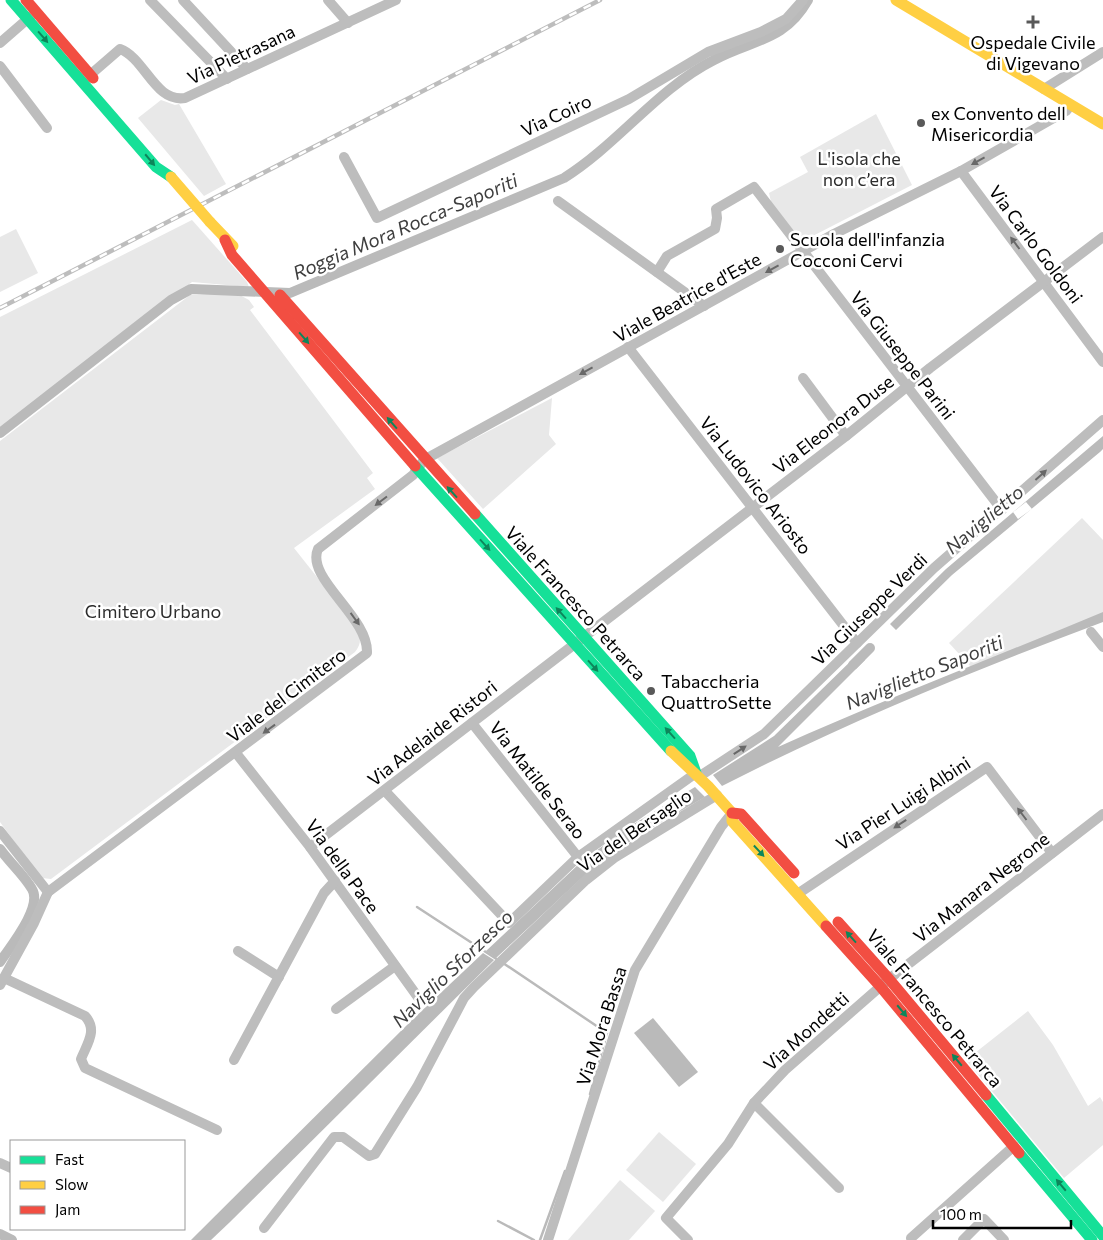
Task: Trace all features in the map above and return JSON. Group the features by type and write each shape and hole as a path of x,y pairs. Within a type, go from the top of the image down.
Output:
{"main road":[{"path":"11,0 32,15 90,75 164,162 171,177"},
{"path":"26,0 32,15 156,167 171,177 210,222 225,240 232,255 285,301 421,465"},
{"path":"896,0 1103,124"},
{"path":"262,282 272,301 421,465"},
{"name":"Viale Francesco Petrarca","path":"421,465 578,640 690,756 700,777 732,813 732,821 802,890 885,982 1103,1236"},
{"name":"Viale Francesco Petrarca","path":"885,982 1082,1235 1092,1240"}],"street":[{"path":"150,0 226,79"},
{"path":"183,0 247,69"},
{"path":"328,0 348,23"},
{"name":"Via Pietrasana","path":"90,75 120,49 130,54 165,94 176,100 185,98 396,0"},
{"name":"Via Coiro","path":"344,158 377,218 629,99 708,52 761,32 786,19 802,0"},
{"path":"0,43 32,15"},
{"path":"1044,89 1103,52"},
{"path":"0,66 47,128"},
{"name":"Viale Beatrice d'Este","path":"421,465 628,347 1066,112 1071,105"},
{"name":"Via Carlo Goldoni","path":"961,170 1103,362"},
{"name":"Via Giuseppe Parini","path":"656,272 667,256 715,229 718,218 716,209 754,187 1002,510"},
{"path":"558,201 704,306"},
{"name":"Via Eleonora Duse","path":"578,640 1103,237"},
{"name":"Via Ludovico Ariosto","path":"628,347 857,644"},
{"path":"803,378 846,436"},
{"name":"Via Giuseppe Verdi","path":"385,791 509,923 578,858 764,734 934,568 1103,420"},
{"name":"Viale del Cimitero","path":"48,892 367,653 368,643 361,628 317,567 315,555 318,549 389,495 421,465"},
{"path":"1091,632 1103,647"},
{"name":"Via Adelaide Ristori","path":"310,847 385,791 578,640"},
{"name":"Via Matilde Serao","path":"472,723 578,858"},
{"name":"Via della Pace","path":"236,753 310,847 420,1000"},
{"name":"Via Pier Luigi Albini","path":"802,890 987,767 1052,853"},
{"name":"Via del Bersaglio","path":"264,1228 334,1137 343,1137 369,1156 375,1154 417,1087 464,998 501,962 593,874 614,858 715,793"},
{"name":"Via Mora Bassa","path":"548,1240 635,970 721,827 732,813"},
{"name":"Via Manara Negrone","path":"885,982 1103,814"},
{"path":"0,831 48,892 34,923 2,981 86,1016 92,1027 92,1033 81,1059 86,1068 218,1130"},
{"path":"234,1060 324,893 334,881"},
{"path":"238,951 279,977"},
{"path":"336,1008 395,966"},
{"name":"Via Mondetti","path":"688,1240 666,1218 728,1144 754,1103 785,1070 885,982"},
{"path":"754,1103 839,1188"},
{"path":"911,1238 1014,1146"},
{"path":"963,1240 984,1219 1004,1240"}],"green space":[{"path":"161,100 175,105 179,104 226,184 204,196 138,118"},
{"name":"L'isola che non c’era","path":"876,114 912,185 801,242 772,206 769,193 808,172 800,157"},
{"path":"192,220 247,282 249,287 192,282 0,430 0,317"},
{"path":"16,229 38,273 0,292 0,237"},
{"name":"Cimitero Urbano","path":"236,293 249,300 254,307 250,310 373,473 367,478 375,489 294,548 355,625 360,642 355,652 51,879 42,878 0,822 0,441 190,295"},
{"path":"552,398 549,435 556,444 483,509 437,458"},
{"path":"1082,518 1103,540 1103,613 971,667 949,643"},
{"path":"1028,1011 1053,1045 1088,1106 1100,1097 1103,1102 1103,1145 1064,1178 966,1060"},
{"path":"659,1132 696,1164 663,1202 626,1170"},
{"path":"620,1180 655,1211 629,1240 568,1240"}],"shaded area":[{"path":"1103,436 1103,449 1100,452 952,575 896,630 890,624 946,569"},
{"path":"1103,612 1103,622 910,698 722,786 713,775 774,736 858,654 865,660 778,747 899,695"},
{"path":"695,787 705,797 636,837 585,875 496,958 486,951 580,863 624,830"},
{"path":"483,953 494,960 230,1222 211,1240 191,1240 412,1020"},
{"path":"653,1018 698,1072 679,1087 634,1033"}],"pier":[{"path":"1026,502 1032,509 1018,519 1013,512"}],"waterway":[{"name":"Roggia Mora Rocca-Saporiti","path":"0,433 171,300 191,289 290,293 564,178 584,164 656,101 693,72 728,53 778,32 799,14 808,0"},
{"name":"Naviglietto","path":"853,665 870,648"},
{"name":"Roggia Mora Rocca-Saporiti","path":"0,849 29,884 34,897 33,906 24,927 0,962"},
{"name":"Naviglio Sforzesco","path":"417,907 498,960"},
{"path":"503,963 607,1033 590,1094"},
{"path":"540,1240 565,1171"},
{"path":"498,1221 534,1240"},
{"name":"Roggia Mora Rocca-Saporiti","path":"0,1234 12,1240"}],"railway":[{"path":"0,308 600,0"}],"traffic: fast":[{"path":"11,0 156,167 171,177"},
{"path":"415,466 671,751"},
{"path":"475,514 690,756 696,773"},
{"path":"986,1095 1103,1236"},
{"path":"1019,1153 1092,1240"}],"traffic: slow":[{"path":"896,0 1103,124"},
{"path":"171,177 210,222"},
{"path":"210,222 233,246"},
{"path":"671,751 708,786 732,813 732,821 826,926"}],"traffic: jam":[{"path":"26,0 93,78"},
{"path":"225,240 232,255 415,466"},
{"path":"280,295 475,514"},
{"path":"732,813 741,814 794,873"},
{"path":"838,922 889,979 986,1095"},
{"path":"826,926 880,986 1019,1153"}],"place":[{"name":"Ospedale Civile di Vigevano","path":"1033,22"},
{"name":"ex Convento dell Misericordia","path":"921,123"},
{"name":"Scuola dell'infanzia Cocconi Cervi","path":"780,249"},
{"name":"Tabaccheria QuattroSette","path":"651,691"}],"water label":[{"name":"Naviglietto Saporiti","path":"924,672"}]}
